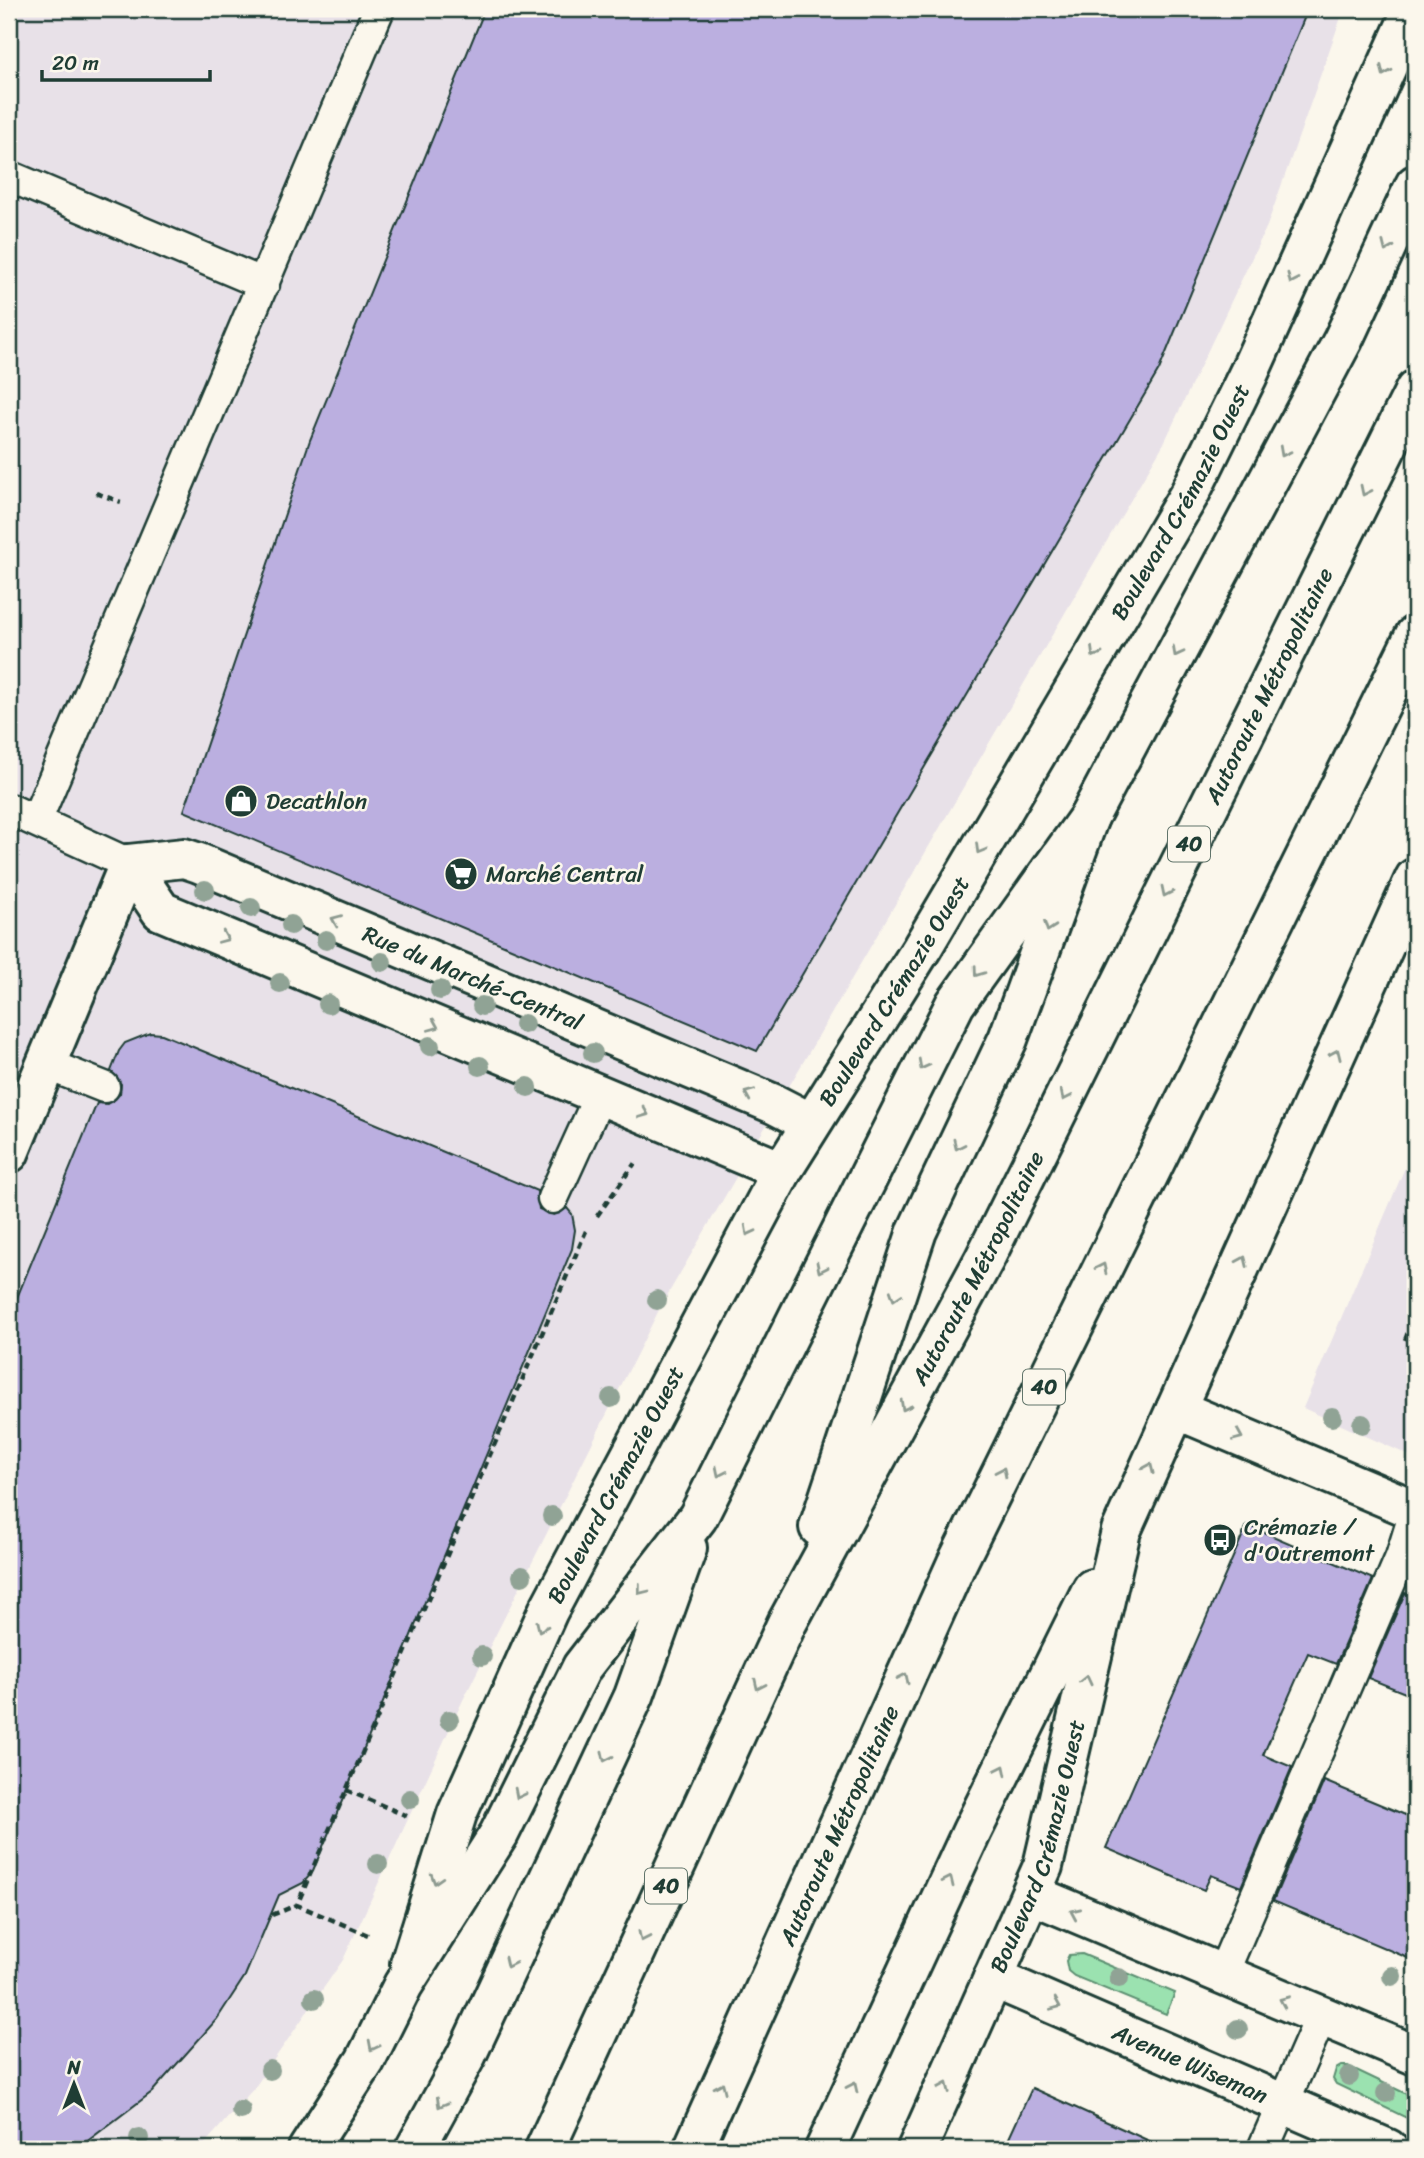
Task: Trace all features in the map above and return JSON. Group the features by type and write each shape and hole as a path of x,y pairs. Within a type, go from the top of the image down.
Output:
{"main road":[{"name":"Boulevard Crémazie Ouest","path":"403,1985 457,1814 548,1611 782,1171 922,948 1190,494 1248,374 1413,9"},
{"name":"Boulevard Crémazie Ouest","path":"308,2149 365,2061 403,1985 499,1834 582,1667 698,1517 955,1004 1089,817 1343,340 1415,185"},
{"name":"Autoroute Métropolitaine","path":"545,2149 787,1623 984,1260 1415,390"},
{"name":"Autoroute Métropolitaine","path":"693,2149 956,1565 1415,635"},
{"path":"787,1623 917,1231 1008,1039 1089,817"},
{"name":"Rue du Marché-Central","path":"129,864 184,858 198,863 750,1094 811,1123"},
{"path":"9,1153 129,864"},
{"path":"129,864 161,911 782,1171"},
{"name":"Boulevard Crémazie Ouest","path":"917,2149 1043,1866 1121,1531 1415,878"},
{"path":"1176,1409 1415,1511"},
{"path":"415,2149 466,2056 634,1696 698,1517"},
{"path":"825,2149 972,1831 1121,1531"},
{"path":"1031,1894 1415,2055"},
{"name":"Avenue Wiseman","path":"993,1978 1388,2149"}],"lane":[{"path":"36,821 379,9"},
{"path":"9,176 264,284"},
{"path":"9,808 129,864"},
{"path":"46,1064 104,1087"},
{"path":"553,1198 600,1095"},
{"path":"1222,1975 1401,1557 1415,1511"},
{"path":"1263,2149 1321,2017"}],"path":[{"path":"96,493 125,504"},
{"path":"297,1905 583,1236 634,1165"},
{"path":"1405,1339 1415,1315"},
{"path":"346,1790 420,1821"},
{"path":"272,1915 297,1905 369,1935"}],"shaded area":[{"name":"Marché Central","path":"9,9 1344,9 1267,226 1164,443 661,1306 462,1702 343,1960 255,2087 200,2149 9,2149"},
{"path":"1415,1144 1415,1458 1303,1408"}],"green space":[{"path":"1082,1954 1175,1993 1166,2014 1074,1976 1068,1971 1066,1961 1069,1955"},
{"path":"1348,2066 1415,2098 1415,2122 1336,2084 1333,2079 1336,2069"}],"building":[{"path":"485,9 1308,9 1159,370 757,1051 184,811 310,440"},
{"path":"150,1033 162,1034 537,1191 539,1209 554,1215 567,1208 572,1214 575,1230 572,1249 312,1873 303,1883 279,1895 245,1976 217,2019 152,2092 77,2149 9,2149 9,1317 97,1103 107,1104 120,1094 121,1084 111,1071 119,1051 125,1043"},
{"path":"1247,1525 1373,1579 1336,1664 1308,1653 1263,1755 1292,1767 1241,1887 1211,1875 1204,1890 1106,1848"},
{"path":"1405,1593 1415,1597 1415,1697 1368,1678"},
{"path":"1324,1781 1415,1819 1415,1961 1273,1901"},
{"path":"1032,2088 1167,2149 1004,2149"}],"place":[{"name":"Decathlon","path":"241,801"},
{"name":"Marché Central","path":"461,874"},
{"name":"Crémazie / d'Outremont","path":"1220,1540"}]}
